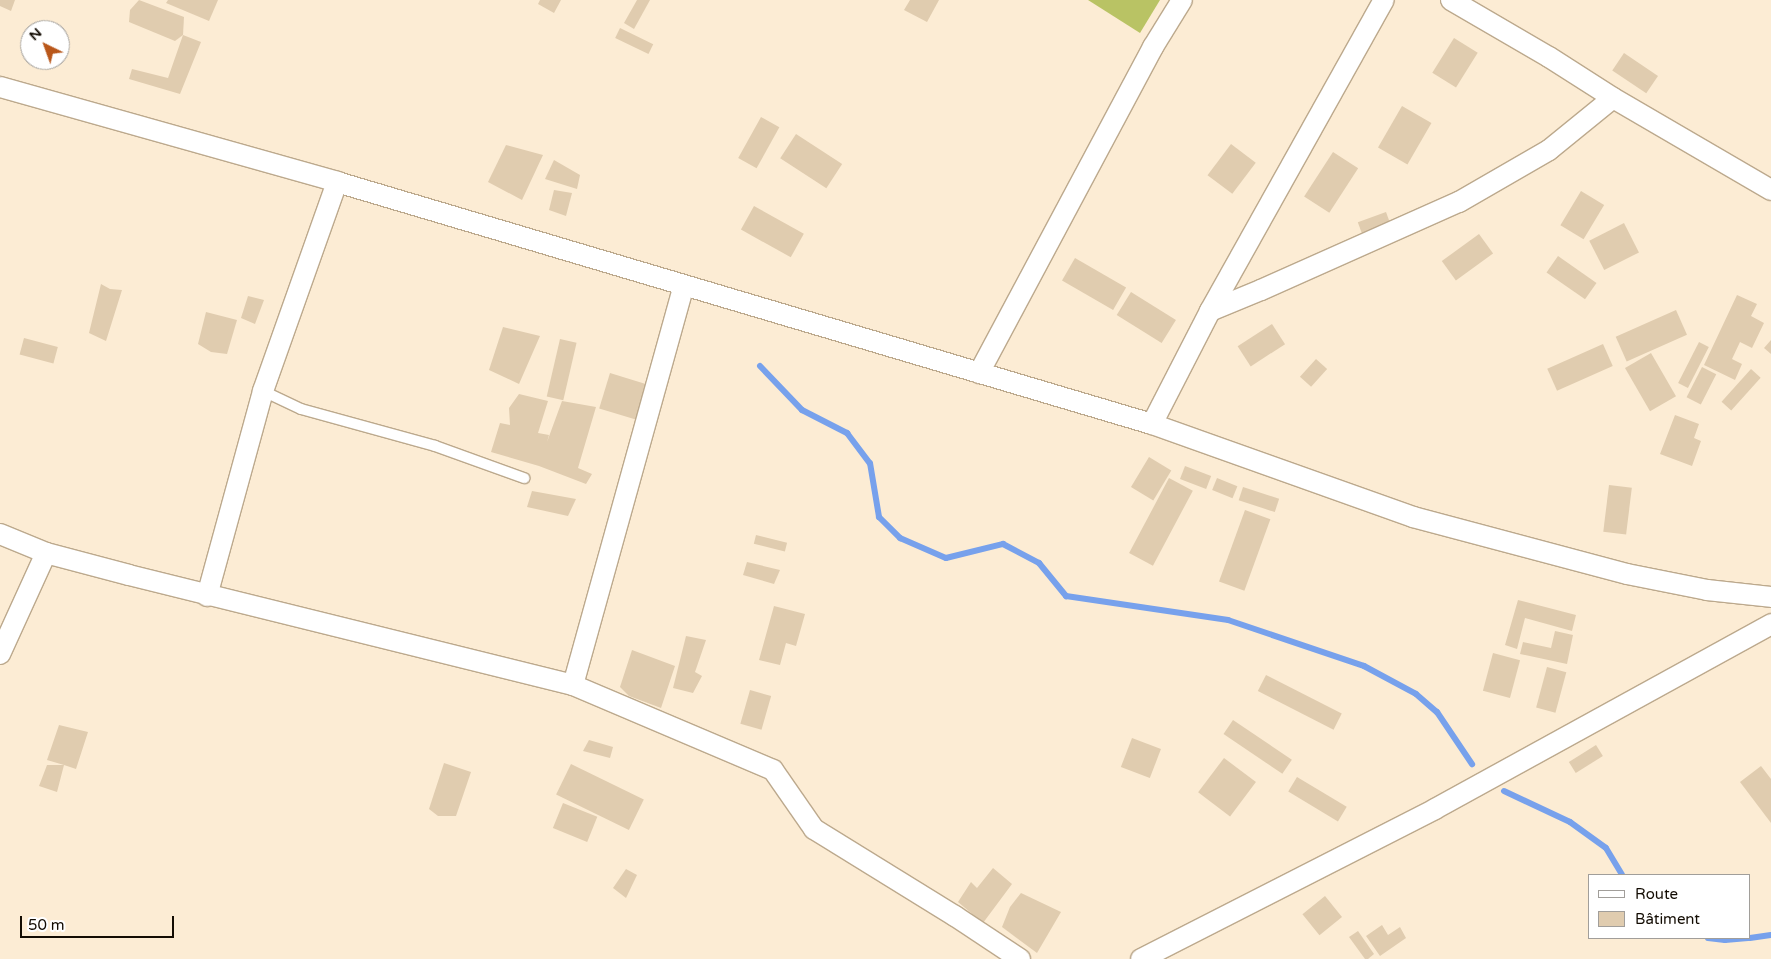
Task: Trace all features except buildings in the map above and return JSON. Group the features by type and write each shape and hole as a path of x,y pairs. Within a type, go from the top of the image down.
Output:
{"street":[{"path":"979,373 1153,47 1182,0"},
{"path":"1152,424 1210,311 1384,0"},
{"path":"1451,0 1549,57 1613,98 1771,190"},
{"path":"0,87 337,182 1152,424 1414,517 1627,574 1707,590 1771,597"},
{"path":"1210,311 1459,202 1549,150 1613,98"},
{"path":"207,596 263,390 337,182"},
{"path":"573,685 684,286"},
{"path":"0,534 46,553 207,596 573,685 773,770 814,829 1020,959"},
{"path":"0,654 46,553"},
{"path":"1141,959 1435,809 1771,624"}],"lane":[{"path":"263,390 301,409 435,446 524,478"}],"green space":[{"path":"1088,0 1160,0 1140,33"}],"waterway":[{"path":"760,366 802,410 847,433 870,463 879,517 900,538 946,558 1003,544 1039,563 1066,596 1228,620 1364,666 1416,694 1437,712 1472,764"},
{"path":"1504,791 1570,822 1606,848 1621,874"},
{"path":"1751,938 1771,935"},
{"path":"1716,939 1736,939"}]}
